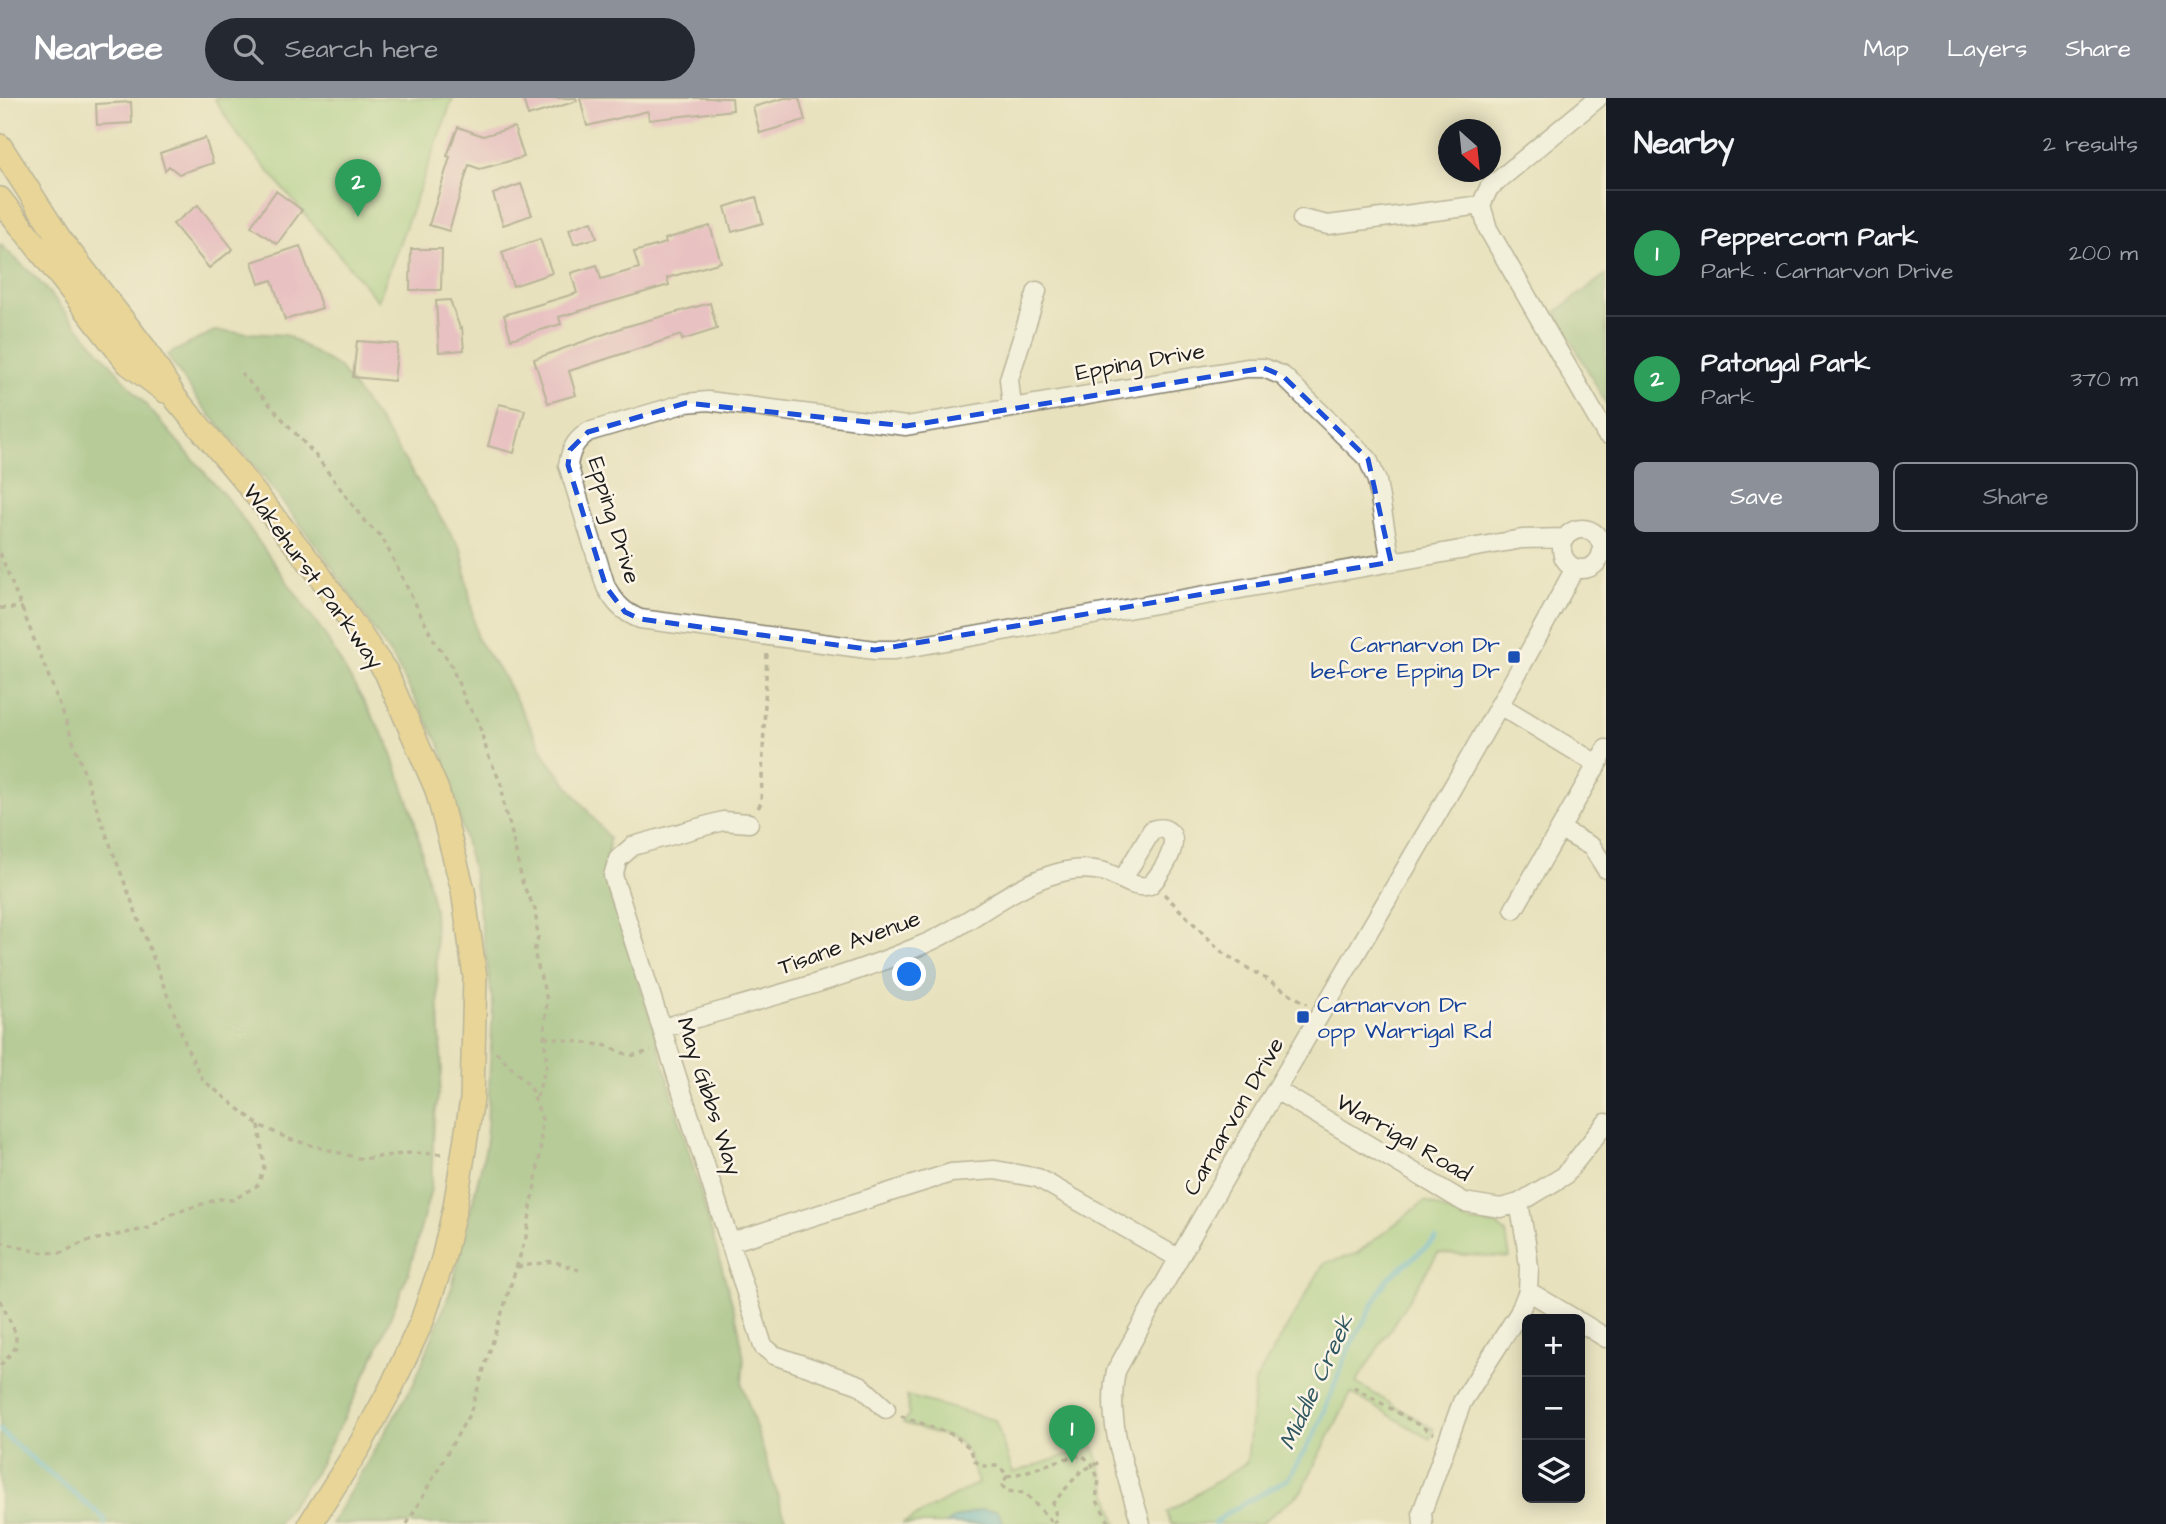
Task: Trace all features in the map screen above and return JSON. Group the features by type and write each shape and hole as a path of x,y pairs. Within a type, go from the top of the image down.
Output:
{"main road":[{"name":"Wakehurst Parkway","path":"0,146 59,238 145,349 176,399 316,570 386,672 437,790 463,890 475,976 472,1099 455,1207 443,1259 422,1321 391,1388 359,1447 310,1524"},
{"name":"Wakehurst Parkway","path":"0,199 128,363 176,399"}],"street":[{"path":"1598,98 1489,188 1481,205 1488,229 1606,434"},
{"path":"1302,219 1328,225 1481,205"},
{"path":"1012,407 1009,379 1037,291"},
{"name":"Epping Drive","path":"1391,562 1377,481 1368,460 1283,376 1264,368 1247,368 906,426 708,401 674,406 588,432 578,439 570,450 568,465 606,587 613,600 625,612 640,620 895,650 1522,539 1566,538"},
{"path":"1601,529 1602,547 1599,561 1587,569 1575,568 1566,562 1562,548 1566,538 1570,533 1601,529"},
{"name":"Carnarvon Drive","path":"1141,1524 1115,1427 1112,1401 1116,1371 1178,1258 1501,706 1575,568"},
{"path":"1501,706 1602,757 1514,909"},
{"name":"May Gibbs Way","path":"749,823 723,821 633,846 618,859 613,876 763,1346 774,1355 860,1385 887,1409"},
{"path":"1123,879 1152,830 1167,829 1175,841 1155,881"},
{"path":"1560,829 1592,848 1606,869"},
{"name":"Tisane Avenue","path":"666,1037 925,944 1031,883 1059,873 1084,869 1102,871 1144,888 1155,881"},
{"name":"Warrigal Road","path":"1276,1090 1464,1202 1501,1208 1518,1203 1564,1177 1606,1123"},
{"path":"731,1242 951,1173 995,1170 1038,1178 1178,1258"},
{"path":"1423,1524 1422,1512 1462,1402 1518,1313 1528,1291 1529,1268 1518,1203"},
{"path":"1528,1291 1567,1314"},
{"path":"1585,1325 1606,1338"}],"path":[{"path":"241,373 316,456 366,523 382,537 478,721 488,755 502,786 504,808 523,885 535,909 538,937 534,952 547,1000 544,1037 547,1063 536,1100"},
{"path":"0,553 188,1050 203,1080 259,1125 289,1139 362,1159 410,1153 463,1154"},
{"path":"0,608 23,608"},
{"path":"749,823 761,803 768,636"},
{"path":"1155,881 1165,895 1223,953 1321,1014"},
{"path":"407,1524 470,1413 526,1237 540,1155 542,1119 530,1086 474,1030"},
{"path":"544,1037 608,1046 630,1056 666,1037"},
{"path":"0,1242 38,1252 61,1253 84,1242 149,1228 174,1213 193,1207 219,1199 233,1200 258,1185 264,1167 259,1125"},
{"path":"517,1266 553,1261 579,1269"},
{"path":"0,1300 16,1334 16,1347 0,1366"},
{"path":"1354,1387 1426,1431 1448,1441"},
{"path":"887,1409 954,1435 970,1448 975,1461 982,1466 999,1466 1007,1476"},
{"path":"1007,1476 1082,1455 1092,1464 1099,1480 1096,1499 1110,1524"},
{"path":"1007,1476 1002,1485 1006,1491 1025,1493 1053,1524 1057,1520 1053,1503 1081,1471 1102,1461"}],"highlighted area":[{"path":"1264,368 1283,376 1368,459 1391,562 875,650 640,619 625,612 606,587 568,465 570,450 588,432 686,403 906,426"}],"green space":[{"path":"214,98 453,98 378,301 237,134"},
{"path":"0,244 37,279 232,504 323,632 388,743 414,817 434,909 442,1072 434,1123 431,1189 409,1272 377,1350 315,1473 277,1524 0,1524"},
{"path":"1606,274 1606,404 1556,312"},
{"path":"214,331 286,335 340,368 386,431 462,551 477,639 505,679 548,760 609,838 607,882 653,1026 738,1324 744,1359 742,1384 787,1524 331,1524 414,1383 452,1287 486,1146 493,1005 474,876 441,747 395,662 324,555 249,459 202,406 167,355"},
{"path":"1425,1201 1470,1222 1495,1224 1506,1233 1510,1258 1438,1253 1356,1383 1434,1429 1430,1439 1351,1393 1301,1492 1260,1524 1171,1524 1167,1513 1247,1462 1255,1382 1324,1263 1356,1254"},
{"path":"907,1396 995,1420 1013,1473 1094,1446 1117,1524 902,1524 978,1483 967,1452 957,1440 903,1423 909,1415"}],"water":[{"path":"980,1510 997,1510 1004,1524 946,1524 956,1518"}],"building":[{"path":"523,98 576,98 577,101 528,116"},
{"path":"580,98 732,98 733,110 649,120 648,111 587,126"},
{"path":"785,98 799,98 805,120 760,133 753,107"},
{"path":"131,102 132,123 97,125 96,104"},
{"path":"458,127 483,136 514,127 524,157 480,169 469,165 449,231 429,225 450,157 447,156"},
{"path":"205,138 213,163 179,174 169,166 165,170 160,153"},
{"path":"521,184 532,215 503,225 493,194"},
{"path":"276,191 302,210 277,244 251,226"},
{"path":"756,197 763,223 732,232 725,207"},
{"path":"198,205 233,249 209,268 173,224"},
{"path":"592,221 597,238 574,244 569,229"},
{"path":"710,226 721,262 667,278 669,285 559,317 561,324 511,339 504,315 577,293 571,273 597,265 601,279 639,268 634,252 666,243 665,239"},
{"path":"540,239 552,273 513,286 502,252"},
{"path":"300,246 322,308 285,320 272,280 259,284 252,262"},
{"path":"411,249 442,249 441,290 410,290"},
{"path":"450,300 460,328 462,327 464,350 439,352 436,301"},
{"path":"710,303 717,329 682,340 681,335 569,371 576,395 548,403 534,359 624,327"},
{"path":"357,341 398,344 394,381 353,377"},
{"path":"499,404 525,410 514,453 488,446"}],"waterway":[{"name":"Middle Creek","path":"1214,1524 1227,1513 1288,1479 1316,1432 1349,1348 1387,1279 1436,1239"},
{"path":"0,1430 105,1519 105,1524"}],"place":[{"name":"Patongal Park","path":"358,217"},
{"name":"Carnarvon Dr before Epping Dr","path":"1514,657"},
{"name":"Carnarvon Dr opp Warrigal Rd","path":"1303,1017"},
{"name":"Peppercorn Park","path":"1072,1463"}]}
